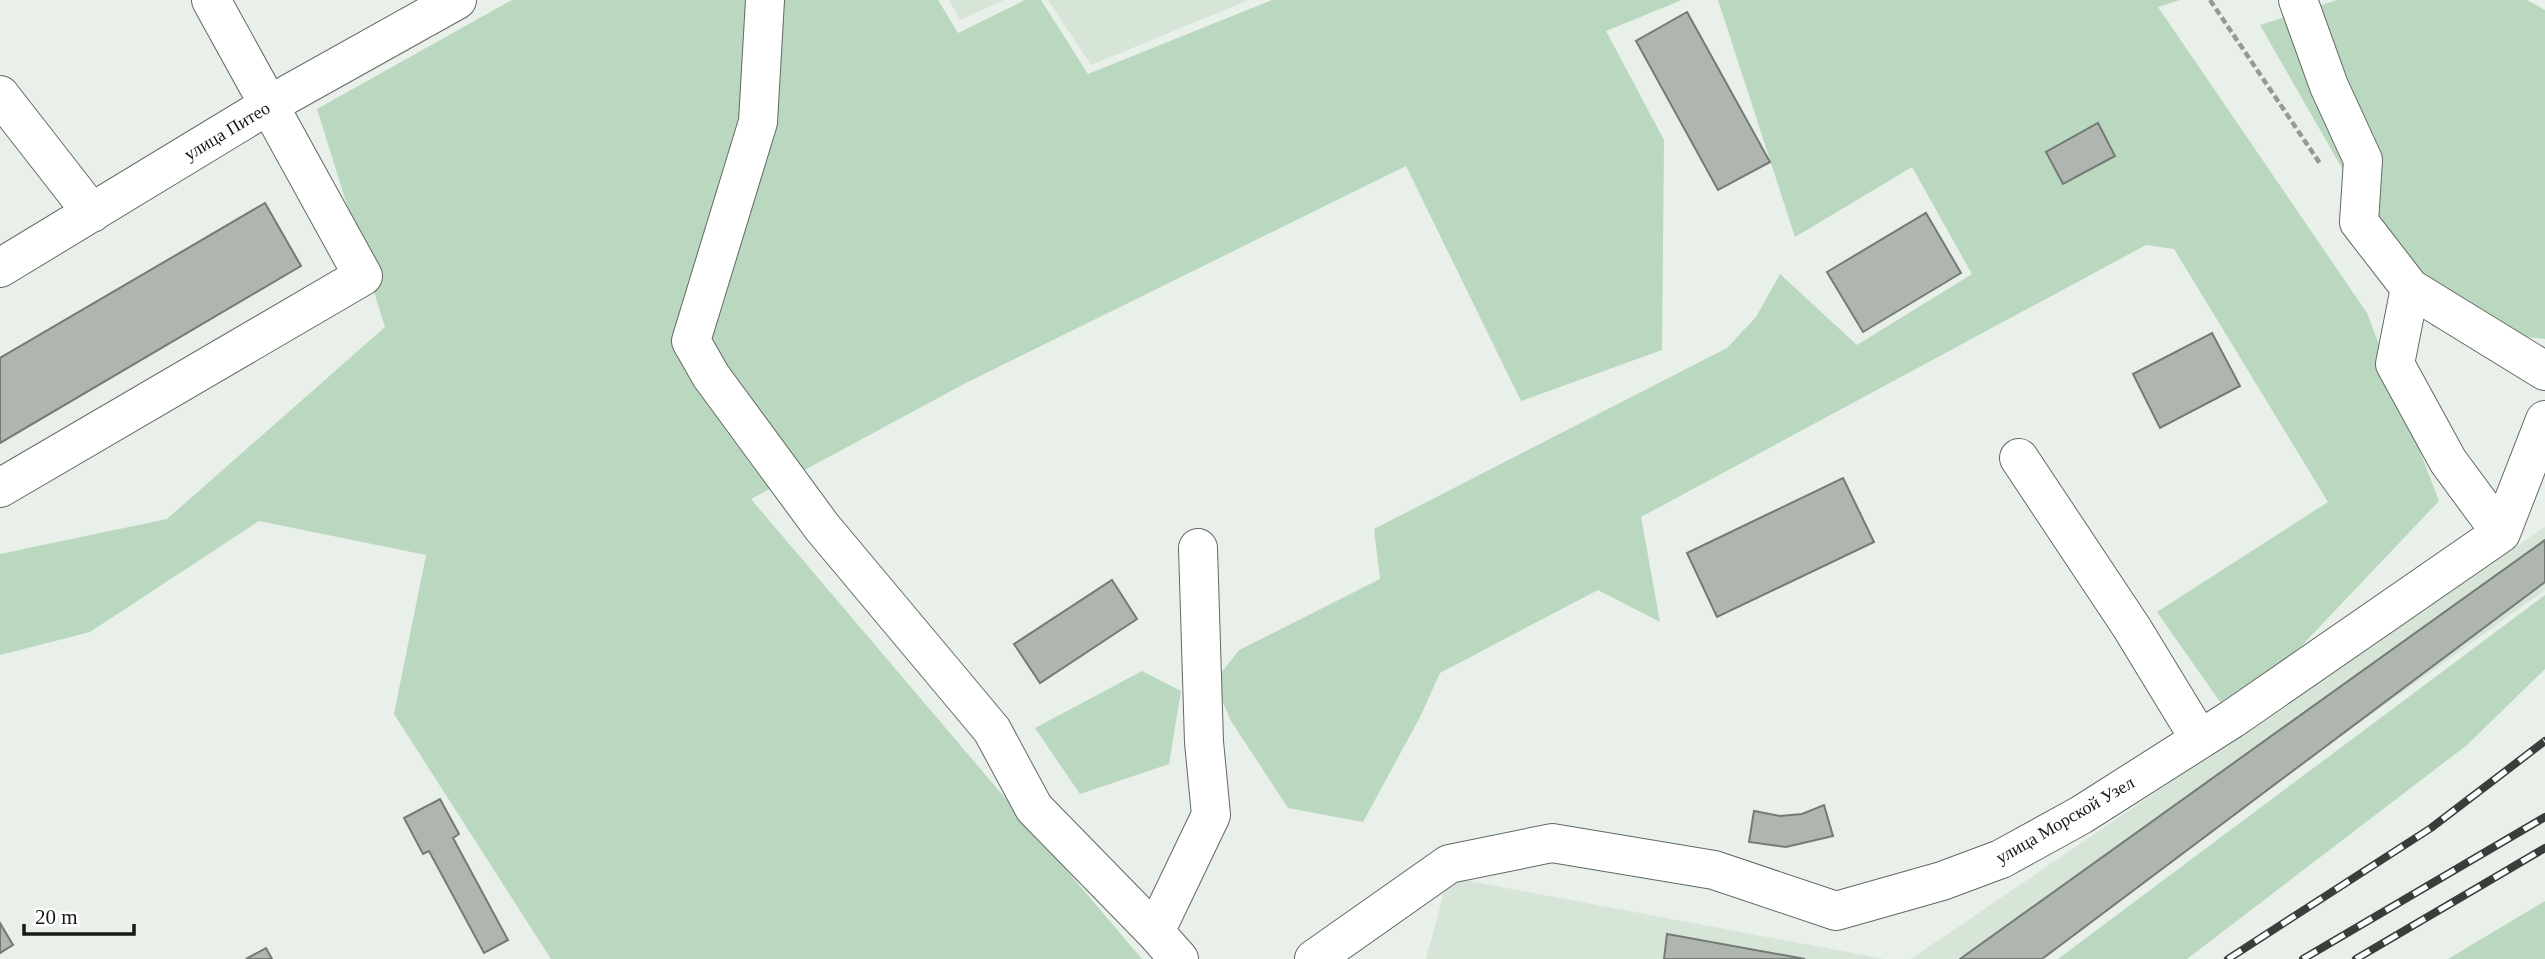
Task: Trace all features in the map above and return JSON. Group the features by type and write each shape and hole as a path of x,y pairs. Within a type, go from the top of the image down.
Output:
{"street":[{"path":"0,488 363,276 211,0"},
{"name":"улица Питео","path":"0,268 267,106 457,0"},
{"path":"765,0 758,122 691,341 711,376 822,527 992,730 1034,808 1167,945 1211,815 1204,742 1198,548"},
{"path":"2298,0 2329,86 2363,160 2358,222 2410,288 2545,371"},
{"path":"0,95 92,213"},
{"path":"2410,288 2395,364 2448,461 2501,533"},
{"path":"2501,533 2545,420"},
{"path":"2019,458 2132,628 2199,738"},
{"name":"улица Морской Узел","path":"1314,959 1449,864 1552,843 1714,870 1836,911 1942,881 2001,859 2081,815 2232,719 2501,533"}],"path":[{"path":"2210,0 2321,166"}],"shaded area":[{"path":"949,0 1004,0 960,20"},
{"path":"1048,0 1249,0 1091,65"},
{"path":"2545,527 2545,590 2030,959 1911,959"},
{"path":"1448,877 1884,959 1426,959"}],"green space":[{"path":"512,0 938,0 958,33 1025,0 1041,0 1088,74 1272,0 1682,0 1606,31 1664,140 1662,350 1521,401 1406,166 964,384 751,499 1142,959 551,959 394,714 426,555 259,521 90,632 0,655 0,554 167,519 385,327 317,109"},
{"path":"1718,0 2180,0 2158,7 2367,313 2439,501 2232,719 2157,612 2328,502 2174,249 2146,245 1641,517 1660,622 1598,590 1440,673 1420,717 1363,822 1288,808 1231,721 1214,682 1239,650 1380,579 1374,529 1727,348 1756,317 1780,274 1857,345 1972,274 1912,167 1795,237"},
{"path":"2337,0 2527,0 2545,10 2545,339 2433,327 2260,25"},
{"path":"2545,595 2545,669 2467,745 2187,959 2058,959"},
{"path":"1142,671 1181,691 1169,764 1080,794 1035,728"},
{"path":"2545,901 2545,959 2448,959"}],"building":[{"path":"1687,12 1770,162 1718,190 1636,41"},
{"path":"2098,123 2115,156 2063,184 2046,152"},
{"path":"265,203 301,266 0,443 0,358"},
{"path":"1926,213 1961,273 1863,332 1827,272"},
{"path":"2212,333 2240,386 2160,428 2133,374"},
{"path":"1843,478 1874,542 1717,617 1687,553"},
{"path":"2545,540 2545,582 2042,959 1960,959"},
{"path":"1112,580 1137,619 1040,683 1014,644"},
{"path":"440,799 459,834 453,838 508,940 484,953 429,851 423,854 404,818"},
{"path":"1824,805 1833,836 1786,847 1749,842 1754,811 1780,816 1802,814"},
{"path":"0,923 13,945 0,953"},
{"path":"1667,934 1805,959 1664,959"},
{"path":"266,948 272,959 246,959"}],"railway":[{"path":"2228,959 2431,828 2545,741"},
{"path":"2303,959 2545,817"},
{"path":"2356,959 2545,848"}]}
